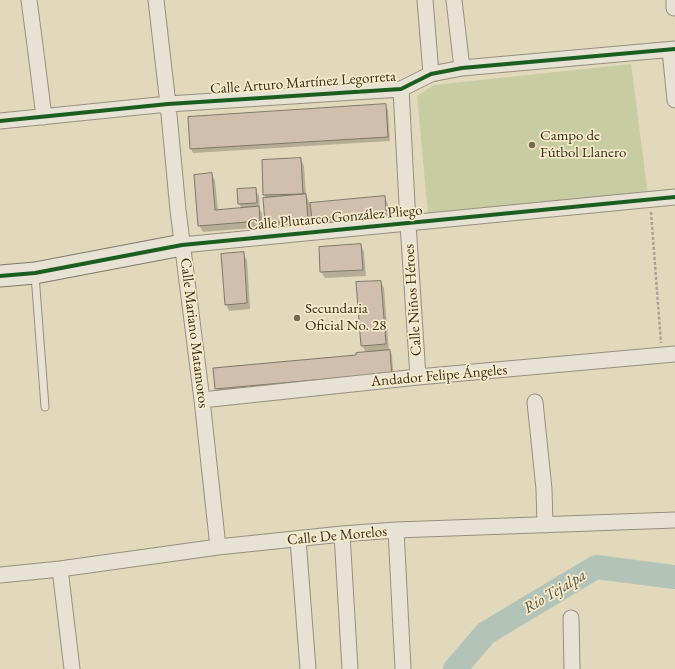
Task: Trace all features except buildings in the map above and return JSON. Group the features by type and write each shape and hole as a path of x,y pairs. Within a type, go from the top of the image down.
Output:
{"street":[{"path":"29,0 44,117"},
{"name":"Calle Mariano Matamoros","path":"156,0 182,244 202,400 218,547"},
{"path":"425,0 431,74"},
{"path":"454,0 462,68"},
{"path":"672,49 675,100"},
{"name":"Calle Arturo Martínez Legorreta","path":"0,121 168,104 401,89 431,74 462,68 672,49"},
{"name":"Calle Niños Héroes","path":"401,89 418,377"},
{"name":"Calle Plutarco González Pliego","path":"0,276 35,273 182,244 675,198"},
{"name":"Andador Felipe Ángeles","path":"202,400 418,377 668,355"},
{"path":"534,402 544,489 545,525"},
{"name":"Calle De Morelos","path":"0,575 60,569 218,547 342,534 396,530 675,520"},
{"path":"396,530 403,669"},
{"path":"342,534 350,669"},
{"path":"298,539 308,669"},
{"path":"60,569 72,669"},
{"path":"571,618 572,669"}],"lane":[{"path":"35,273 45,407"}],"path":[{"path":"650,200 668,355"}],"green space":[{"name":"Campo de Fútbol Llanero","path":"631,64 648,195 428,214 417,96 434,85"}],"waterway":[{"name":"Río Tejalpa","path":"455,669 486,633 596,567 675,577"}],"cycle path":[{"path":"0,121 168,104 401,89 431,74 462,68 675,49"},
{"path":"0,276 35,273 182,245 675,197"}],"place":[{"name":"Campo de Fútbol Llanero","path":"532,145"},
{"name":"Secundaria Oficial No. 28","path":"297,318"}]}
